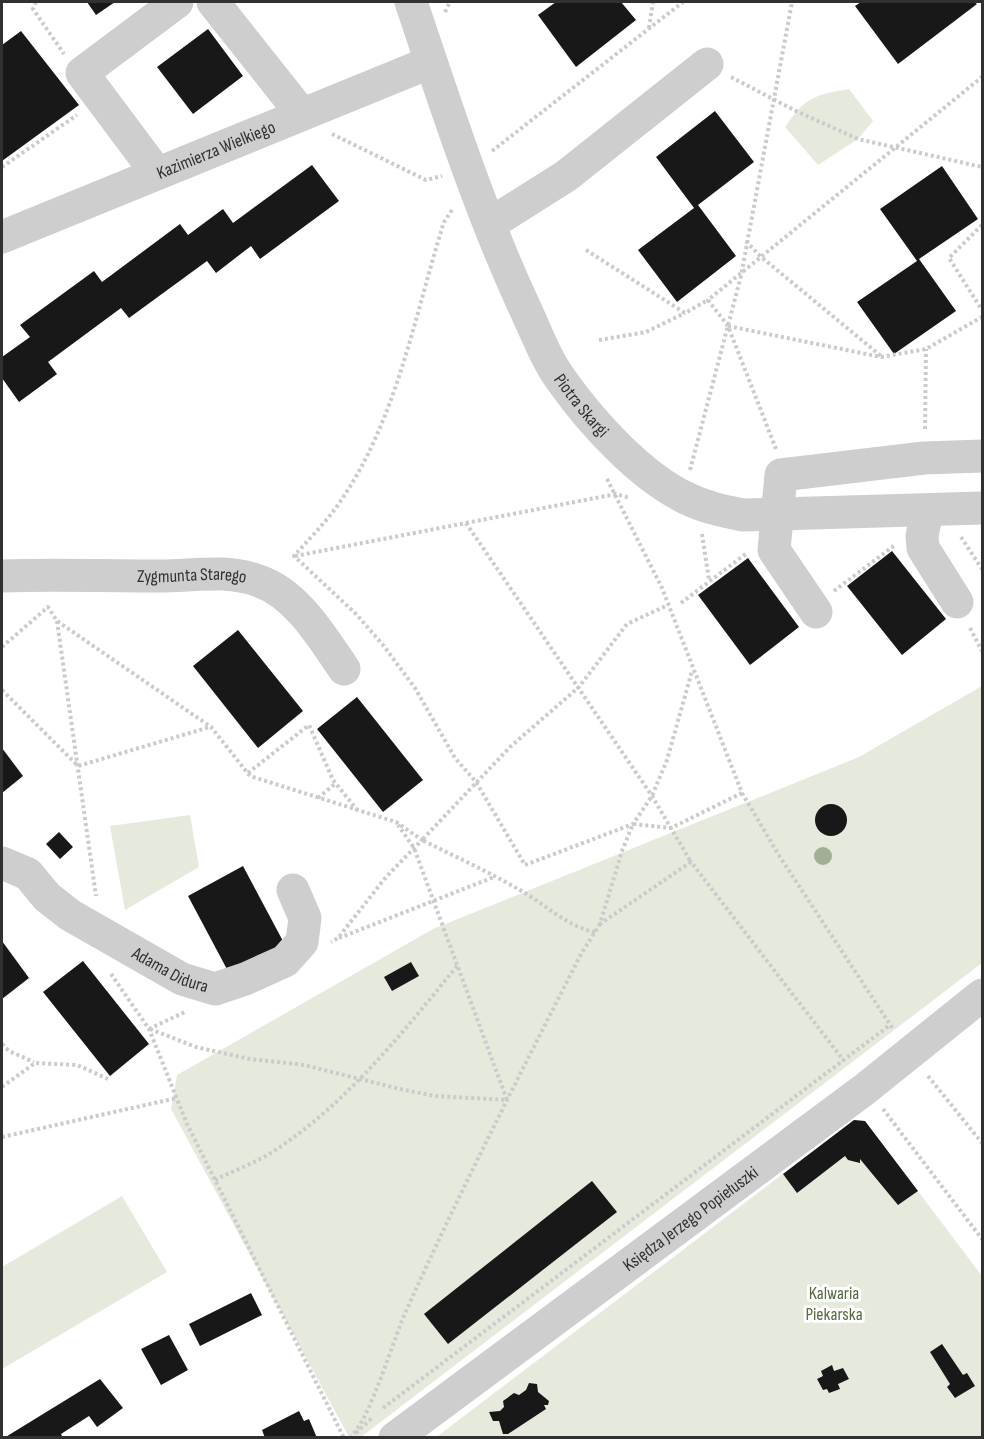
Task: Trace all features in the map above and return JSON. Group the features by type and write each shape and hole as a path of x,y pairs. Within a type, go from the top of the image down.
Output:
{"street":[{"path":"156,172 82,73 177,2"},
{"path":"213,2 314,122"},
{"name":"Piotra Skargi","path":"411,2 431,62 447,174 490,224 508,271 561,381 644,470 692,510 714,509 743,515 776,515 982,508"},
{"name":"Kazimierza Wielkiego","path":"2,237 156,172 314,122 378,86 431,62"},
{"path":"490,224 566,176 706,64"},
{"path":"814,609 774,550 782,475 924,458 982,456"},
{"path":"927,511 922,536 923,548 957,602"},
{"name":"Zygmunta Starego","path":"2,576 156,577 222,573 260,581 287,599 314,626 344,669"},
{"name":"Adama Didura","path":"2,863 28,874 47,897 93,929 182,979 215,988 245,979 285,961 302,942 305,918 293,890"},
{"name":"Księdza Jerzego Popiełuszki","path":"395,1437 866,1089 982,995"}],"path":[{"path":"36,2 33,9 70,63"},
{"path":"444,15 450,2"},
{"path":"649,28 653,2"},
{"path":"314,122 426,180 447,174 486,161 491,152 683,2"},
{"path":"709,581 692,510 728,326 741,276 792,2"},
{"path":"706,64 858,139 982,167"},
{"path":"599,340 646,332 708,300 741,276 760,256 982,77"},
{"path":"2,167 86,109"},
{"path":"449,202 457,219"},
{"path":"294,556 343,498 360,470 396,388 444,222 452,210"},
{"path":"982,225 949,258 982,310"},
{"path":"746,241 760,256 881,357"},
{"path":"586,250 685,313"},
{"path":"708,300 728,326 775,445 782,475"},
{"path":"728,326 881,357 926,349 982,317"},
{"path":"924,458 926,349"},
{"path":"603,473 616,494 668,605 742,793 780,857 890,1025 982,1143"},
{"path":"294,556 616,494"},
{"path":"466,523 652,796 691,862 844,1061"},
{"path":"960,535 982,569"},
{"path":"814,609 896,544 891,537"},
{"path":"681,603 743,554 774,550"},
{"path":"294,556 356,614 383,645 415,688 455,758 476,782 525,865 633,824 671,828 742,793"},
{"path":"338,938 386,878 476,782 510,747 579,687 627,624 668,605"},
{"path":"2,647 48,607 57,621 211,727 250,776 396,822 422,840 545,904 578,929 595,932"},
{"path":"57,621 98,912 93,929"},
{"path":"356,1432 441,1232 507,1100 600,924 622,851 633,824 652,796 667,760 693,669"},
{"path":"2,690 78,766"},
{"path":"248,772 309,725 336,783 359,811"},
{"path":"78,766 211,727"},
{"path":"317,798 336,783"},
{"path":"396,822 414,848 507,1100"},
{"path":"600,924 691,862"},
{"path":"328,944 494,876"},
{"path":"215,1180 276,1150 315,1119 360,1077 410,1023 457,966"},
{"path":"110,971 149,1029 177,1098 215,1180 344,1437"},
{"path":"149,1029 191,1009"},
{"path":"350,1437 400,1393 890,1025"},
{"path":"149,1029 196,1047 360,1077 400,1089 435,1095 507,1100"},
{"path":"2,1044 9,1051 35,1063 77,1065 108,1078"},
{"path":"2,1088 35,1063"},
{"path":"866,1089 982,1239"},
{"path":"2,1137 177,1098"},
{"path":"628,1437 739,1437"}],"green space":[{"path":"849,89 873,121 858,139 818,165 785,127 798,110 812,99"},
{"path":"982,686 982,963 361,1437 349,1437 171,1109 177,1075 433,929 859,757"},
{"path":"190,815 199,867 125,910 110,826"},
{"name":"Kalwaria Piekarska","path":"854,1120 865,1121 982,1276 982,1437 435,1438"},
{"path":"122,1196 167,1272 2,1369 2,1267"}],"building":[{"path":"87,2 115,2 96,15"},
{"path":"556,2 621,2 636,20 576,67 538,15"},
{"path":"861,2 974,2 977,4 898,64 855,6"},
{"path":"208,29 243,76 193,114 157,67"},
{"path":"21,31 79,105 2,161 2,45"},
{"path":"715,111 754,162 698,205 736,256 677,302 638,250 694,208 656,157"},
{"path":"312,165 339,201 260,259 251,246 216,273 207,261 129,318 121,308 48,362 57,374 19,402 2,378 2,357 30,337 20,325 94,271 102,282 180,224 188,235 223,209 233,223"},
{"path":"942,166 978,219 919,259 956,311 894,354 857,302 917,261 880,209"},
{"path":"892,551 946,619 902,655 847,586"},
{"path":"748,558 799,627 750,665 698,595"},
{"path":"238,630 303,711 258,748 193,666"},
{"path":"357,697 423,780 383,812 317,729"},
{"path":"2,748 23,776 2,793"},
{"path":"831,804 843,808 847,820 843,832 831,836 819,832 815,820 819,808"},
{"path":"59,832 73,847 60,859 46,844"},
{"path":"243,866 284,943 229,973 188,896"},
{"path":"2,941 29,978 2,999"},
{"path":"83,961 149,1044 110,1076 43,992"},
{"path":"411,962 419,976 392,991 384,977"},
{"path":"854,1120 865,1121 918,1191 898,1205 860,1159 860,1163 848,1160 845,1156 797,1193 783,1174"},
{"path":"592,1181 617,1212 448,1344 424,1314"},
{"path":"251,1293 262,1315 200,1346 189,1324"},
{"path":"169,1335 188,1370 161,1385 141,1349"},
{"path":"942,1344 963,1375 967,1373 975,1386 955,1398 947,1387 950,1384 930,1352"},
{"path":"832,1365 834,1371 843,1368 849,1379 838,1384 840,1389 829,1393 827,1389 823,1390 817,1379 823,1376 821,1371"},
{"path":"100,1379 123,1408 97,1427 89,1416 61,1434 63,1438 4,1438"},
{"path":"529,1383 537,1384 538,1392 549,1401 548,1405 544,1405 546,1409 508,1434 503,1434 499,1421 493,1421 489,1412 500,1411 504,1407 503,1401 514,1393 519,1395 526,1390"},
{"path":"299,1411 304,1421 309,1419 317,1438 265,1438 262,1430"}]}
